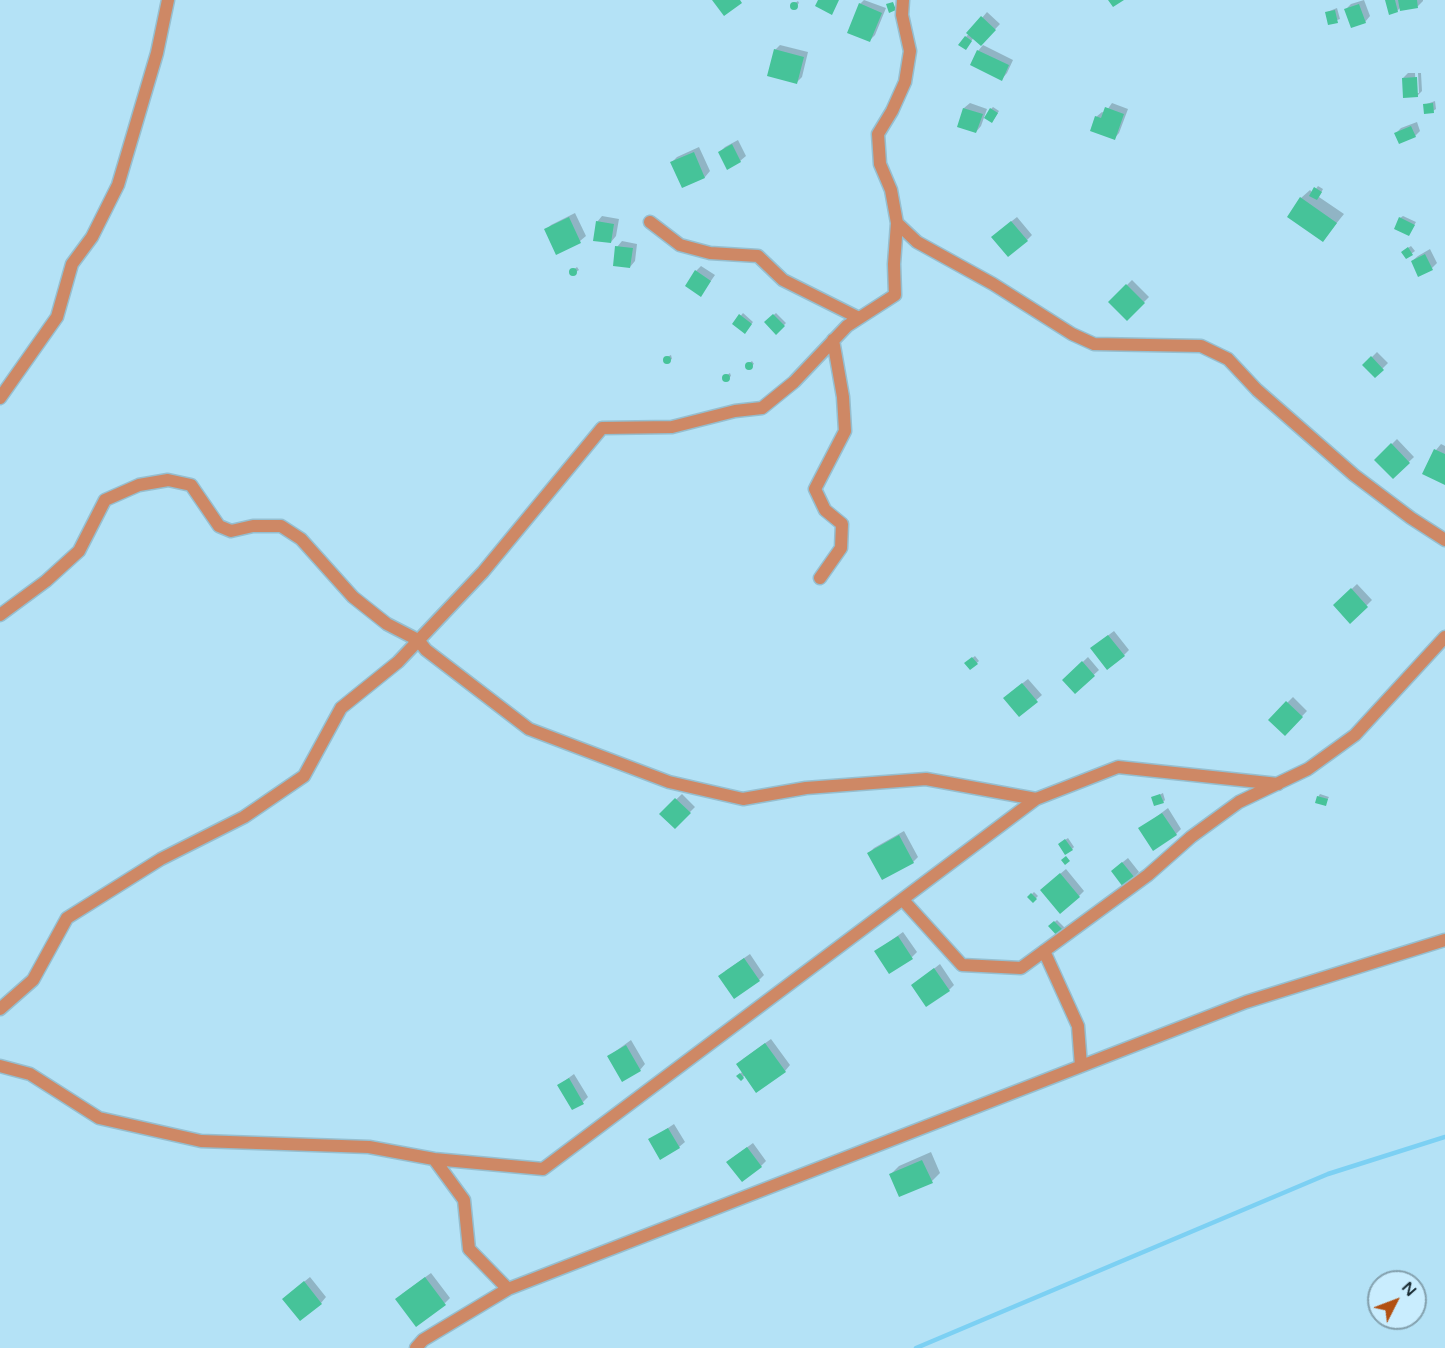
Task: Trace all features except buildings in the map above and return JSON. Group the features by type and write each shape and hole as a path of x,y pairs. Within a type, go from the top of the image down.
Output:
{"street":[{"path":"0,398 57,317 72,264 92,237 118,185 157,53 168,0"},
{"path":"0,1009 33,980 67,918 161,859 244,817 304,776 341,708 398,662 483,572 602,428 672,427 735,411 762,408 794,382 847,326 895,295 897,223 891,190 880,164 878,134 892,111 905,82 910,51 902,15 903,0"},
{"path":"650,222 680,245 710,253 758,256 783,280 859,318"},
{"path":"897,223 917,242 993,284 1072,334 1094,344 1201,346 1228,359 1257,390 1354,475 1411,518 1445,540"},
{"path":"820,578 841,548 842,524 825,510 814,489 845,431 843,397 832,340"},
{"path":"0,615 46,581 79,551 105,500 139,486 168,480 191,485 219,526 231,531 254,526 281,526 301,539 353,597 387,624 418,640 426,650 529,729 669,782 743,799 806,788 926,779 1036,799"},
{"path":"903,900 962,965 1021,968 1148,876 1191,837 1239,802 1308,770 1354,735 1445,637"},
{"path":"0,1066 30,1074 99,1118 201,1141 369,1147 434,1159 543,1170 1036,799 1118,766 1278,784"},
{"path":"416,1348 423,1340 507,1289 1245,1002 1445,940"},
{"path":"1044,951 1078,1026 1081,1066"},
{"path":"434,1159 464,1200 470,1249 507,1289"}],"waterway":[{"path":"916,1348 1328,1174 1445,1137"}]}
